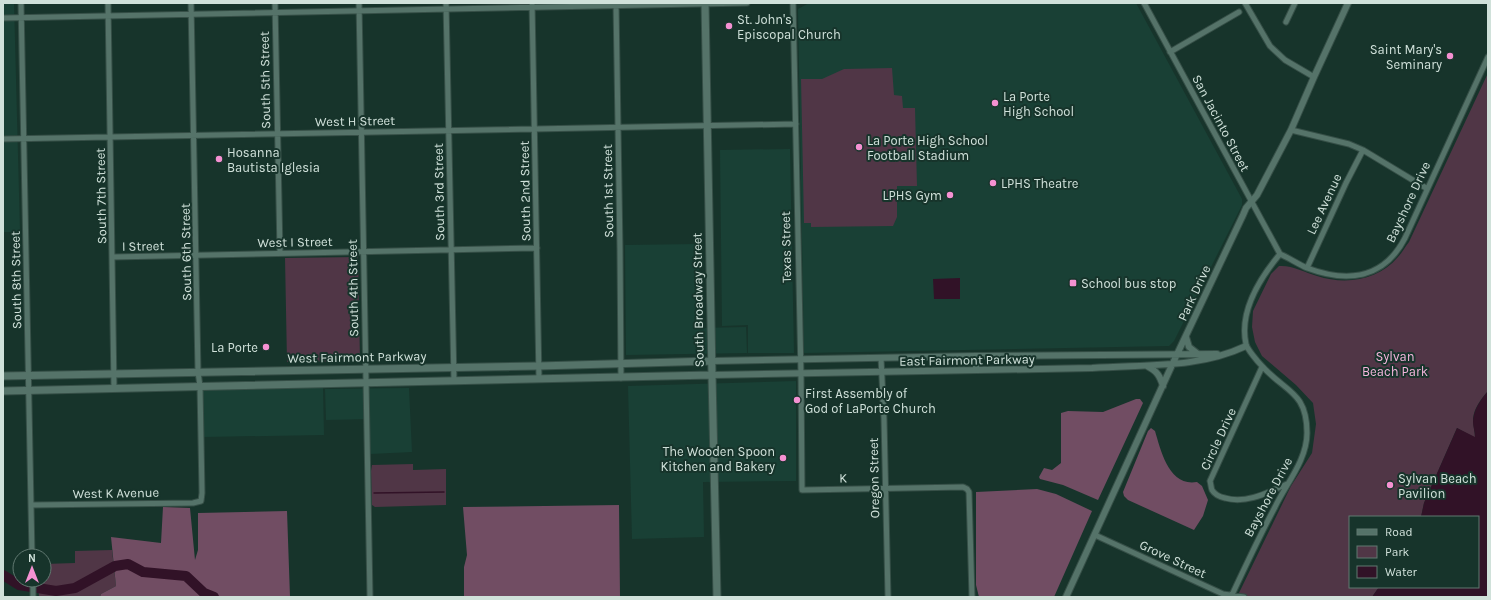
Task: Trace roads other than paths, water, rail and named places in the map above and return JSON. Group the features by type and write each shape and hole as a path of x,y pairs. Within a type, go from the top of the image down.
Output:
{"main road":[{"name":"South Broadway Street","path":"705,4 717,597"},
{"name":"West Fairmont Parkway","path":"3,376 539,366 712,361"},
{"path":"663,362 664,377"},
{"path":"282,370 283,384"},
{"name":"West Fairmont Parkway","path":"3,391 712,375"}],"street":[{"name":"South 8th Street","path":"22,3 32,548"},
{"name":"South 7th Street","path":"108,3 114,388"},
{"name":"South 6th Street","path":"191,3 195,135 201,501"},
{"name":"South 5th Street","path":"275,3 280,253"},
{"name":"South 4th Street","path":"359,3 363,251 370,500 370,597"},
{"name":"South 3rd Street","path":"446,3 454,381"},
{"path":"3,18 446,9 532,5 746,3"},
{"name":"Texas Street","path":"793,3 802,490"},
{"name":"San Jacinto Street","path":"1144,3 1280,254"},
{"path":"1245,3 1270,46 1284,60 1314,77"},
{"path":"1286,22 1295,3"},
{"name":"Park Drive","path":"1066,597 1172,364 1244,212 1258,195 1291,130 1348,3"},
{"name":"South 1st Street","path":"616,4 622,363 621,378"},
{"name":"South 2nd Street","path":"532,5 539,379"},
{"path":"1170,52 1239,12"},
{"name":"Bayshore Drive","path":"1280,254 1307,268 1346,277 1359,275 1384,264 1398,250 1488,56"},
{"name":"West H Street","path":"3,139 796,124"},
{"path":"1291,130 1336,140 1363,150 1426,188"},
{"name":"Lee Avenue","path":"1307,268 1363,150"},
{"name":"West I Street","path":"197,256 537,248"},
{"path":"1246,346 1245,324 1249,304 1259,282 1280,254"},
{"name":"I Street","path":"113,257 197,256"},
{"path":"1186,337 1189,347 1198,354"},
{"name":"Bayshore Drive","path":"1232,596 1252,552 1299,462 1306,444 1307,434 1306,416 1303,405 1262,367 1246,346"},
{"name":"East Fairmont Parkway","path":"712,375 1092,368 1172,364 1209,359 1246,346"},
{"name":"East Fairmont Parkway","path":"712,361 1178,353 1222,354"},
{"path":"976,356 976,370"},
{"name":"Oregon Street","path":"881,358 888,597"},
{"path":"1145,365 1160,376 1163,386"},
{"name":"Circle Drive","path":"1262,367 1210,481 1212,490 1218,496 1230,500 1242,500 1255,497 1287,484"},
{"path":"886,488 967,488 969,492 972,597"},
{"name":"K","path":"802,490 886,488"},
{"name":"West K Avenue","path":"31,505 193,503 201,501"},
{"name":"Grove Street","path":"1095,535 1223,594 1244,597"}],"water":[{"path":"960,278 960,299 934,299 933,279"},
{"path":"1488,391 1488,597 1372,597 1378,588 1479,588 1479,516 1421,516 1424,503 1457,428 1475,437 1473,418 1480,401"}],"waterway":[{"path":"374,493 444,492"},
{"path":"3,575 19,585 56,591 75,588 115,566 128,564 143,572 186,576 204,593 214,597"}],"place":[{"name":"St. John's Episcopal Church","path":"729,26"},
{"name":"Saint Mary's Seminary","path":"1450,56"},
{"name":"La Porte High School","path":"995,103"},
{"name":"La Porte High School Football Stadium","path":"859,147"},
{"name":"Hosanna Bautista Iglesia","path":"219,159"},
{"name":"LPHS Theatre","path":"993,183"},
{"name":"LPHS Gym","path":"950,195"},
{"name":"School bus stop","path":"1073,283"},
{"name":"La Porte","path":"266,347"},
{"name":"First Assembly of God of LaPorte Church","path":"797,400"},
{"name":"The Wooden Spoon Kitchen and Bakery","path":"783,458"},
{"name":"Sylvan Beach Pavilion","path":"1390,485"}],"park label":[{"name":"Sylvan Beach Park","path":"1395,364"}]}
